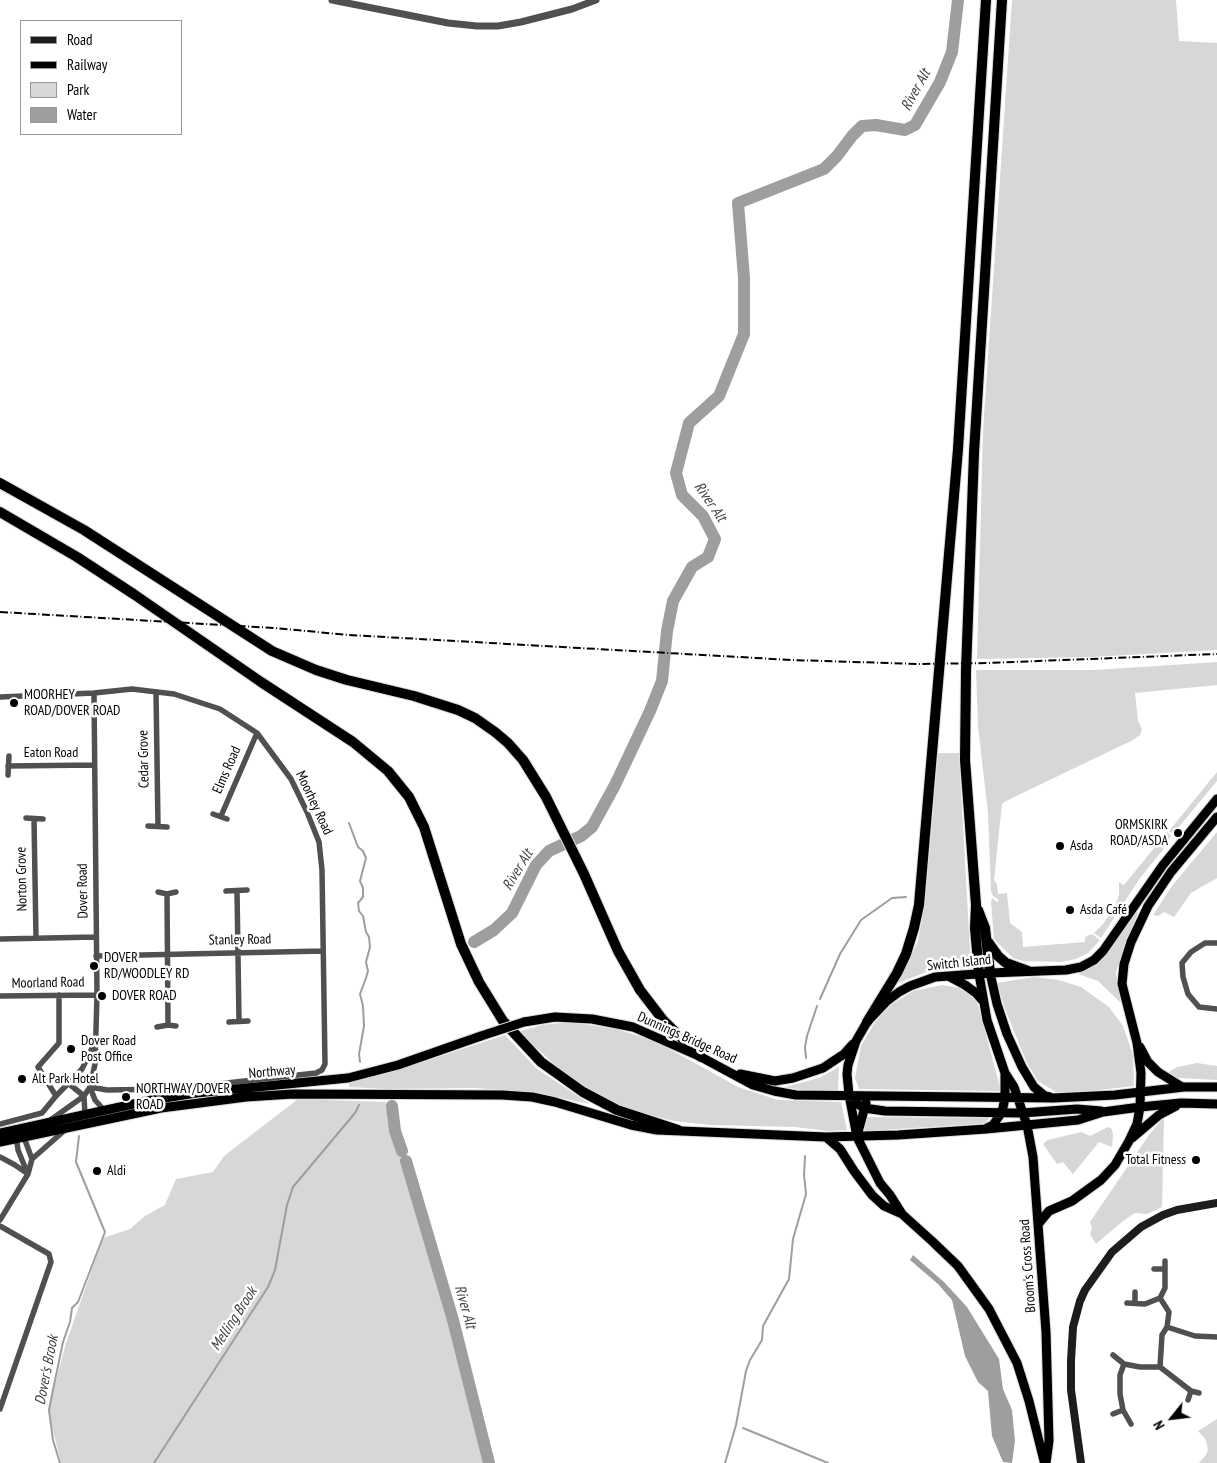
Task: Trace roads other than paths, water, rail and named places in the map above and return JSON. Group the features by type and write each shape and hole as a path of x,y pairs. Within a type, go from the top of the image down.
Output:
{"highway":[{"path":"866,1022 897,973 906,954 919,905 958,449 986,0"},
{"path":"1002,0 974,453 966,670 965,760 976,905 975,928 984,973 1022,1067 1034,1087 1045,1096 1054,1098"},
{"path":"0,483 84,530 145,568 254,641 288,659 347,680 435,702 458,710 475,718 508,743 523,760 542,790 576,857 618,951 640,990 663,1020 701,1057"},
{"path":"0,512 52,542 135,595 261,682 353,742 388,770 409,797 421,820 432,848 461,944 479,982 503,1021 541,1062 583,1092 617,1110 678,1130 857,1137 986,1129 1078,1120 1102,1112 1181,1103 1217,1104"},
{"name":"Switch Island","path":"902,1214 880,1183 857,1137 849,1096 847,1074 856,1041 866,1022 899,992 935,977 1058,970 1080,967 1099,956 1162,865 1217,799"},
{"path":"1039,1223 1049,1211 1072,1201 1101,1180 1115,1165 1129,1141 1140,1107 1140,1073 1137,1043 1122,984 1124,964 1131,942 1148,906 1161,886 1217,818"},
{"path":"976,905 985,928 986,939 984,1002 1005,1073 1005,1098 1002,1112 993,1125 986,1129"},
{"path":"986,939 998,956 1006,963 1028,971"},
{"path":"947,976 966,985 984,1002"},
{"name":"Dunnings Bridge Road","path":"398,1065 524,1022 555,1017 592,1019 614,1022 652,1034 701,1057 753,1085 796,1095 849,1096"},
{"path":"732,1073 775,1080 793,1078 823,1068 844,1054 856,1041"},
{"path":"1137,1043 1148,1062 1158,1072 1167,1079 1184,1087"},
{"name":"Northway","path":"0,1133 19,1135 66,1128 105,1111 152,1100 348,1078 398,1065"},
{"name":"Broom's Cross Road","path":"1005,1073 1014,1087 1027,1125 1033,1157 1047,1342 1049,1441 1046,1463"},
{"path":"849,1096 1054,1098 1115,1095 1184,1087 1217,1087"},
{"name":"Northway","path":"0,1142 45,1124 246,1097 294,1094 394,1093 532,1097 631,1125 657,1130 678,1130"},
{"path":"849,1096 858,1106 885,1111 1022,1113 1077,1109 1102,1112"},
{"path":"857,1137 868,1096"},
{"path":"1129,1141 1159,1115 1181,1103"},
{"path":"826,1137 840,1149 872,1195 884,1206 902,1214"},
{"name":"Broom's Cross Road","path":"902,1214 958,1266 989,1309 1017,1362 1046,1463"}],"main road":[{"path":"1080,1463 1071,1390 1071,1361 1075,1321 1085,1290 1112,1252 1141,1227 1177,1210 1217,1203"}],"street":[{"path":"332,0 448,23 498,26 572,9 596,0"},
{"name":"Moorhey Road","path":"0,697 94,694 132,689 174,694 220,709 257,733 291,778 319,842 322,870 325,1064 323,1069"},
{"name":"Cedar Grove","path":"156,692 158,826"},
{"name":"Dover Road","path":"45,1124 84,1096 90,1087 95,1064 97,995 94,694"},
{"name":"Elms Road","path":"221,816 257,733"},
{"name":"Eaton Road","path":"8,775 9,756"},
{"name":"Eaton Road","path":"8,766 94,765"},
{"name":"Elms Road","path":"214,814 227,819"},
{"path":"26,818 43,818"},
{"name":"Norton Grove","path":"34,819 36,938"},
{"path":"148,826 167,827"},
{"path":"226,891 247,890"},
{"path":"237,891 239,1021"},
{"path":"158,892 167,894 176,892"},
{"path":"167,894 168,1025"},
{"path":"0,939 96,937"},
{"path":"1217,942 1205,943 1190,952 1182,963 1183,977 1188,994 1199,1007 1217,1009"},
{"name":"Stanley Road","path":"96,956 323,951"},
{"path":"56,1096 38,1067 59,1043 59,995"},
{"name":"Moorland Road","path":"0,996 97,995"},
{"path":"229,1022 248,1021"},
{"path":"158,1027 176,1026"},
{"path":"0,1124 42,1113 82,1069 96,1040"},
{"path":"82,1069 92,1074"},
{"name":"Northway","path":"90,1087 107,1090 173,1089 316,1073 323,1069"},
{"path":"68,1083 84,1096 85,1120"},
{"path":"90,1087 94,1100 105,1111"},
{"path":"0,1220 28,1174 32,1159 66,1128"},
{"path":"19,1135 32,1159"},
{"path":"19,1135 28,1174"},
{"path":"0,1157 15,1164 28,1174"},
{"path":"0,1226 49,1254 51,1262 0,1409"},
{"path":"1127,1303 1145,1304 1160,1298 1165,1288 1165,1261"},
{"path":"1154,1269 1165,1269"},
{"path":"1135,1292 1135,1303"},
{"path":"1160,1298 1169,1312 1167,1327 1162,1335 1160,1367"},
{"path":"1167,1327 1195,1336 1217,1337"},
{"path":"1114,1355 1124,1364 1140,1367 1160,1367 1191,1391 1199,1393"},
{"path":"1124,1364 1119,1384 1123,1410 1131,1424"},
{"path":"1188,1400 1191,1391"},
{"path":"1113,1414 1123,1410"}],"water":[{"path":"913,1255 944,1282 967,1307 999,1359 1003,1389 1012,1410 1015,1441 1012,1463 1003,1462 992,1436 988,1391 978,1382 965,1356 952,1300 938,1284 910,1260"}],"waterway":[{"name":"River Alt","path":"474,942 494,930 512,913 536,865 549,851 581,836 592,827 615,785 662,681 667,631 673,601 692,567 708,557 715,539 703,516 682,495 676,473 689,423 719,396 744,334 744,278 738,203 824,169 862,126 876,125 905,130 915,125 940,82 952,52 958,0"},
{"name":"Melling Brook","path":"349,823 358,847 363,851 366,858 360,881 363,888 363,897 358,903 359,911 363,916 366,932 369,937 370,947 366,962 368,971 360,994 364,1026 359,1054 360,1062"},
{"path":"820,999 840,954 861,920 892,898 906,897"},
{"path":"806,1058 807,1036 817,1006"},
{"name":"Melling Brook","path":"154,1463 268,1287 275,1270 287,1205 293,1187 355,1113 359,1105"},
{"name":"River Alt","path":"392,1106 395,1131 402,1151"},
{"name":"Dover's Brook","path":"60,1463 53,1440 49,1410 72,1308 78,1302 105,1232 76,1162 79,1136"},
{"path":"725,1463 736,1425 746,1371 762,1340 763,1326 789,1279 793,1239 806,1194 805,1156"},
{"name":"River Alt","path":"406,1161 453,1320 489,1463"},
{"path":"743,1428 828,1463"}],"railway":[{"path":"0,612 274,628 349,635 792,660 919,664 1217,654"}],"place":[{"name":"MOORHEY ROAD/DOVER ROAD","path":"14,703"},
{"name":"ORMSKIRK ROAD/ASDA","path":"1178,833"},
{"name":"Asda","path":"1060,846"},
{"name":"Asda Café","path":"1070,910"},
{"name":"DOVER RD/WOODLEY RD","path":"94,966"},
{"name":"DOVER ROAD","path":"102,996"},
{"name":"Dover Road Post Office","path":"71,1049"},
{"name":"Alt Park Hotel","path":"22,1079"},
{"name":"NORTHWAY/DOVER ROAD","path":"126,1097"},
{"name":"Total Fitness","path":"1196,1160"},
{"name":"Aldi","path":"97,1171"}]}
